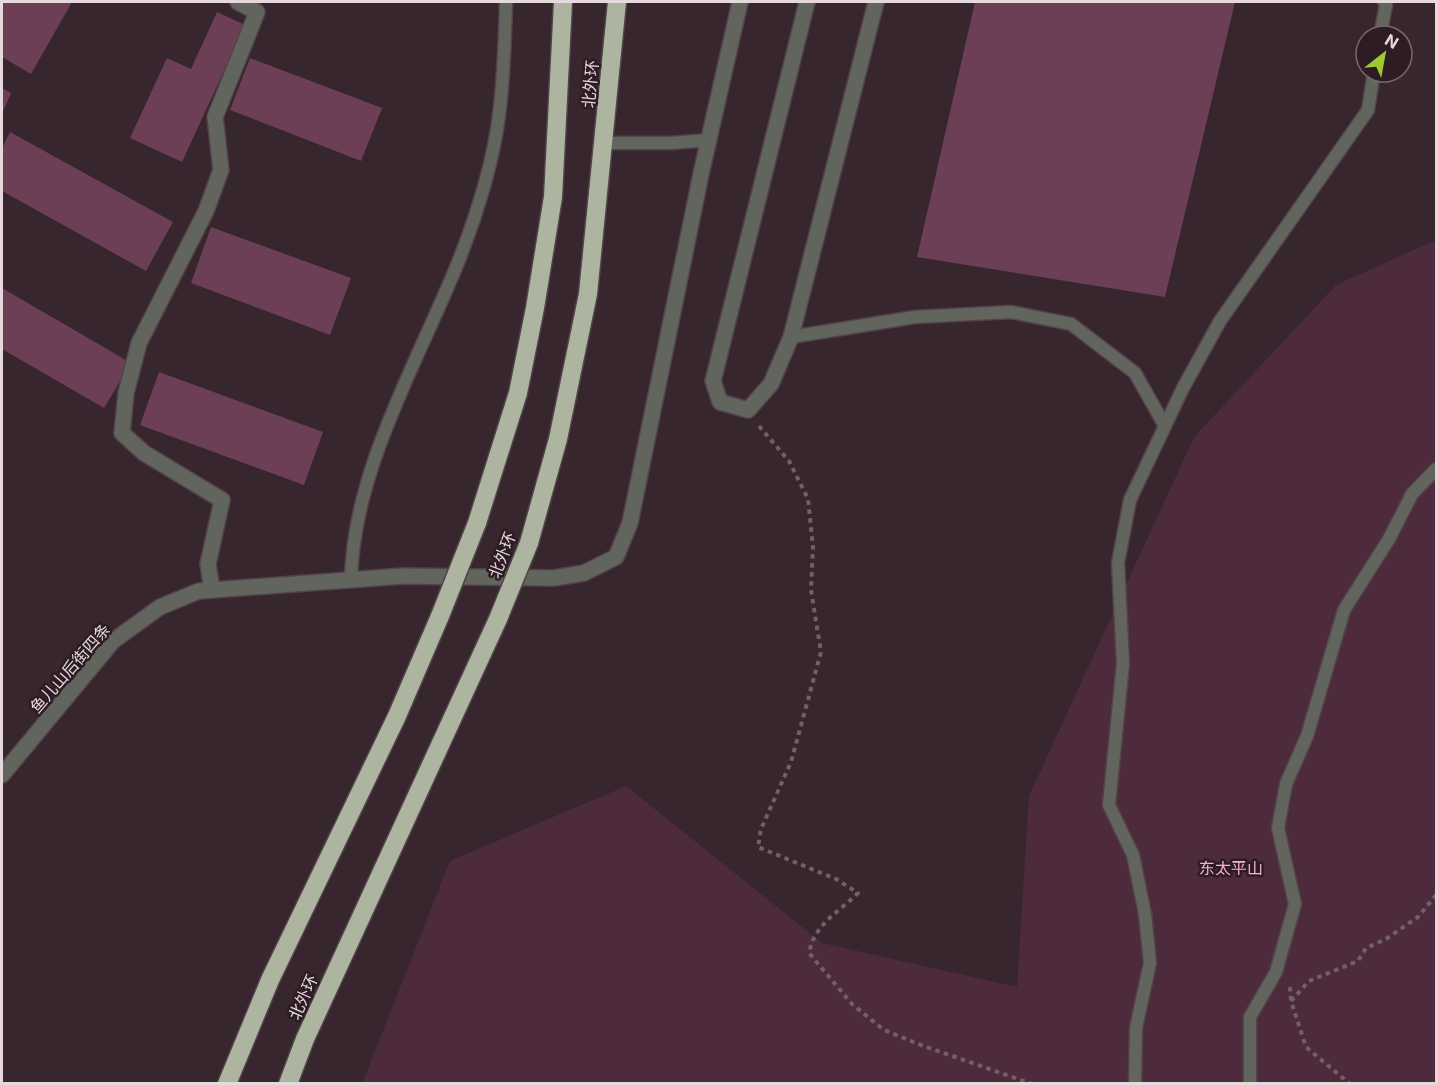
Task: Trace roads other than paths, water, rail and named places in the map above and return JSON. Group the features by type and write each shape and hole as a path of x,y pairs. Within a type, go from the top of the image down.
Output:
{"highway":[{"name":"北外环","path":"227,1083 270,980 397,716 440,616 477,523 518,393 553,197 563,2"},
{"name":"北外环","path":"288,1083 310,1028 498,619 529,543 558,439 588,294 617,2"}],"street":[{"path":"212,590 208,564 222,500 144,453 122,433 126,393 139,343 206,211 221,170 215,117 257,12 238,2"},
{"name":"鱼儿山后街四条","path":"2,775 113,641 160,607 199,591 403,576 554,578 584,573 616,557 630,523 709,140 740,2"},
{"path":"807,2 713,381 720,402 748,410 771,384 791,337 876,2"}],"lane":[{"path":"351,580 351,554 357,517 372,466 462,254 487,173 499,116 506,2"},
{"path":"1382,24 1386,5 1384,2"},
{"path":"1135,1083 1137,1028 1150,963 1145,915 1133,855 1109,805 1123,663 1118,563 1130,500 1165,426 1220,321 1368,110 1372,84"},
{"path":"604,143 671,143 709,140"},
{"path":"791,337 915,317 1011,312 1071,324 1135,373 1165,426"},
{"path":"1250,1083 1250,1017 1276,972 1295,904 1278,828 1286,784 1311,726 1344,610 1389,539 1412,494 1437,470"}],"park label":[{"name":"东太平山","path":"1231,868"}]}
